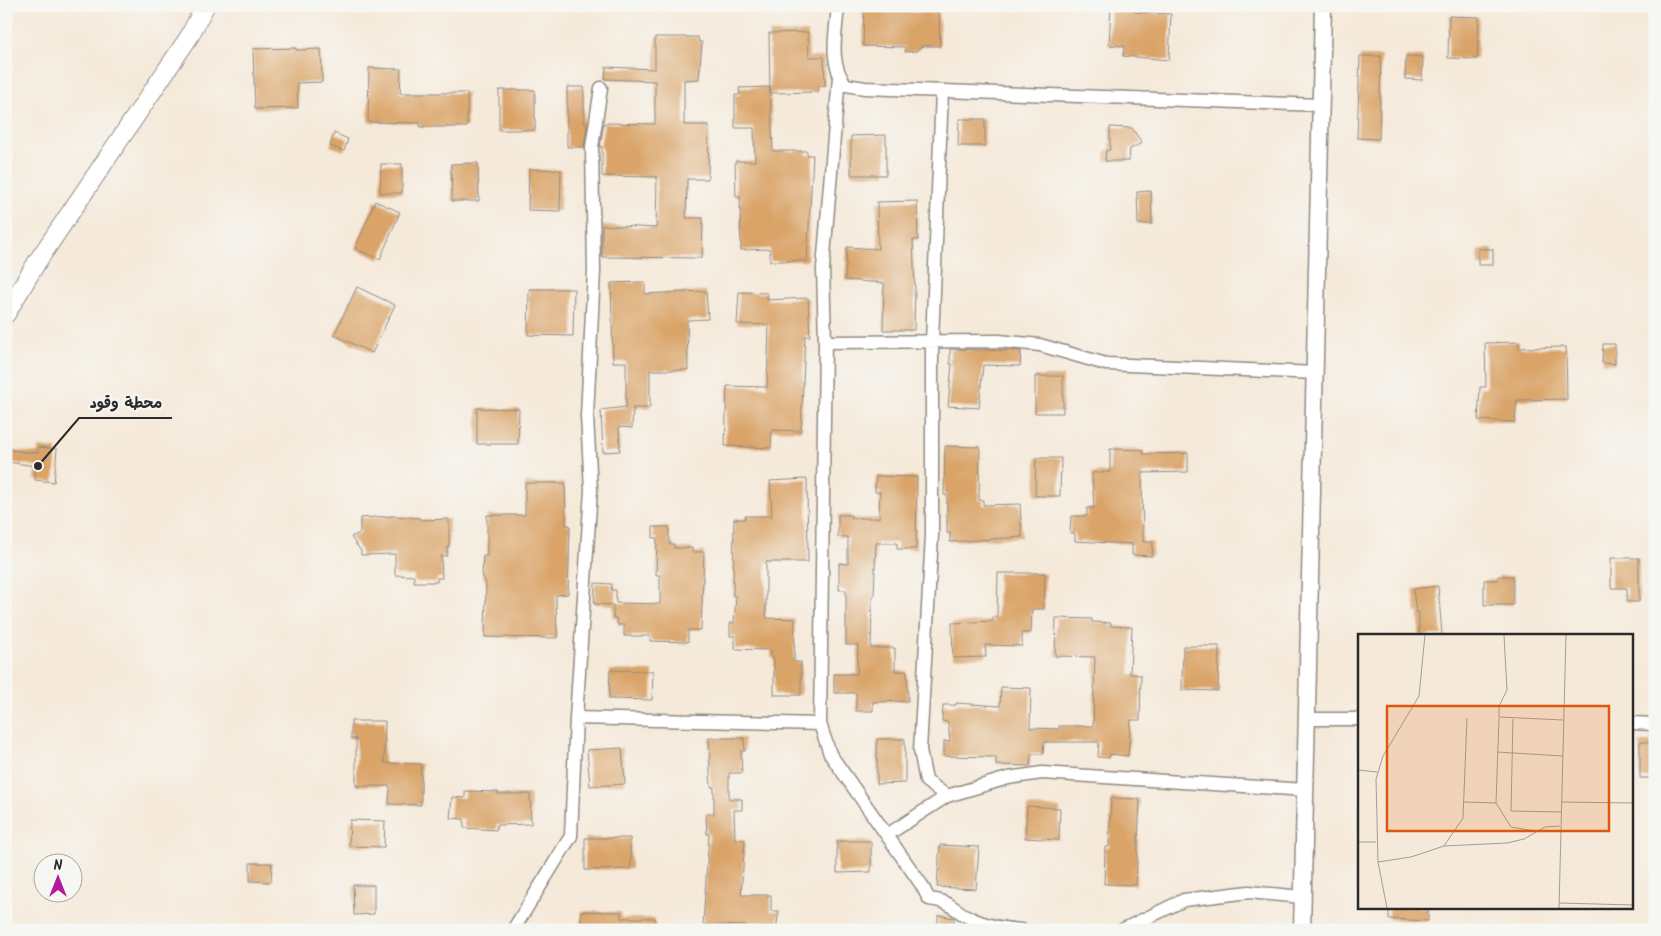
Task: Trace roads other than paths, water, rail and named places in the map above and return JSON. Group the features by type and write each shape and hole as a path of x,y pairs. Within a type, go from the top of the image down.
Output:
{"main road":[{"path":"6,314 37,262 189,37 205,6"}],"street":[{"path":"838,6 834,55 839,77 823,268 825,342 820,724 830,754 921,884 929,899 947,901 970,918 1002,929 1022,930"},
{"path":"1302,930 1323,6"},
{"path":"839,77 846,85 866,88 1320,105"},
{"path":"513,930 571,836 576,718 591,490 587,416 594,271 592,147 600,88"},
{"path":"942,92 932,342 932,534 920,750 926,780 947,796"},
{"path":"825,342 999,341 1040,346 1106,364 1316,373"},
{"path":"576,718 820,724"},
{"path":"1308,718 1358,719"},
{"path":"1634,722 1655,724"},
{"path":"887,835 947,796 1008,778 1042,773 1306,790"},
{"path":"1122,930 1184,900 1249,892 1303,897"}],"place":[{"name":"محطة وقود","path":"38,466"}]}
